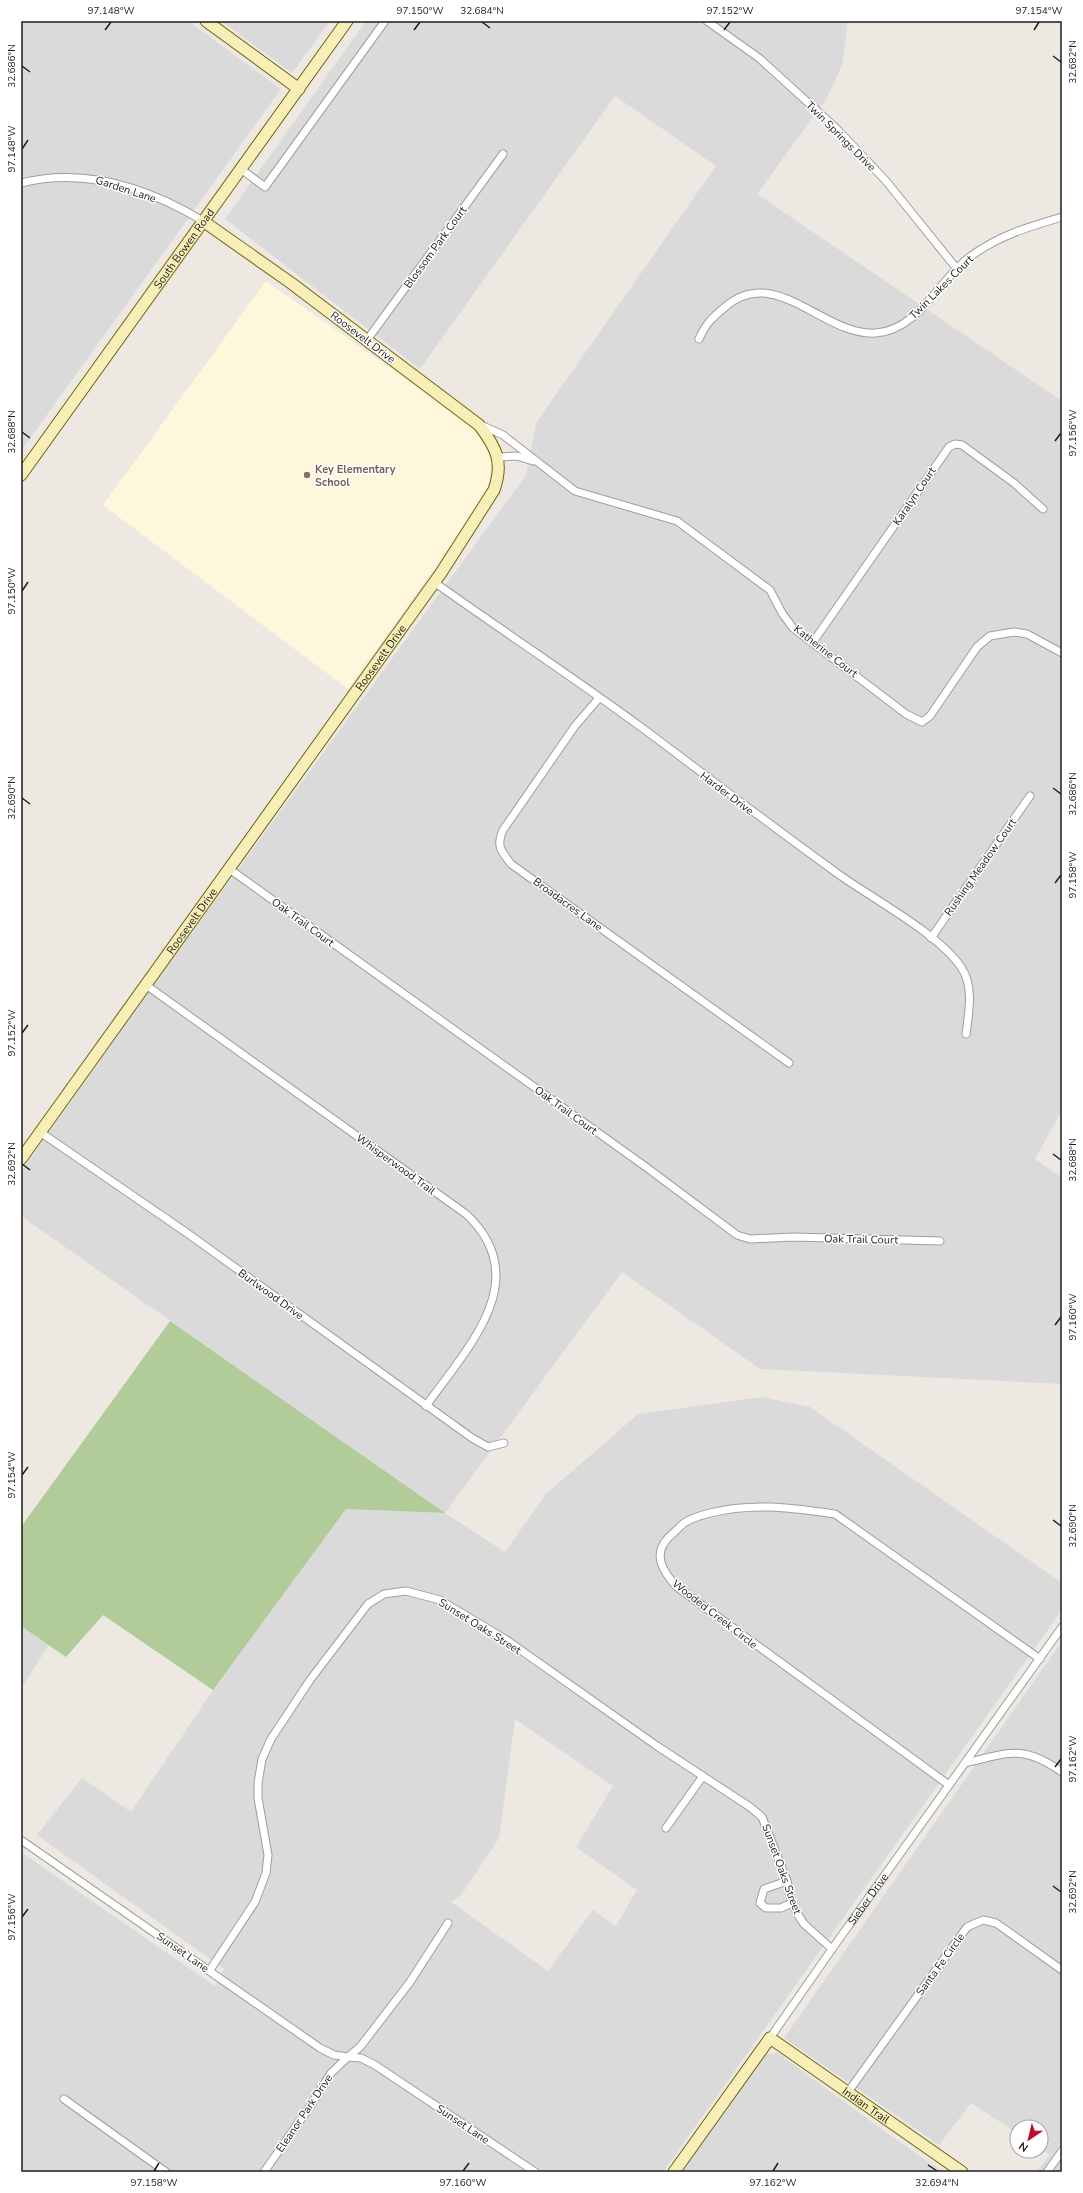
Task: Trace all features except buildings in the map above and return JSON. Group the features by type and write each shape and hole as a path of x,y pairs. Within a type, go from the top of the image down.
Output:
{"street":[{"path":"206,21 299,89"},
{"name":"South Bowen Road","path":"21,475 347,21"},
{"path":"241,169 265,187 385,21"},
{"name":"Twin Springs Drive","path":"707,21 759,58 836,128 886,181 957,269"},
{"name":"Blossom Park Court","path":"367,340 503,154"},
{"name":"Garden Lane","path":"21,183 57,176 101,179 161,200 203,221"},
{"name":"Twin Lakes Court","path":"699,339 706,324 734,299 763,292 799,303 830,322 865,334 878,333 900,325 913,317 969,257 1010,233 1062,217"},
{"name":"Roosevelt Drive","path":"21,1159 434,582 494,490 498,479 498,457 490,439 479,425 367,340 203,221"},
{"name":"Katherine Court","path":"479,425 503,435 521,448 535,462 575,491 596,499 630,506 677,521 770,590 782,613 793,628 906,714 922,722 930,716 977,647 990,636 1014,632 1027,634 1062,653"},
{"name":"Karalyn Court","path":"813,642 949,446 955,444 962,445 1014,483 1043,508"},
{"name":"Katherine Court","path":"498,457 517,456 535,462"},
{"name":"Harder Drive","path":"434,582 599,698 850,883 931,938 953,957 962,968 968,980 970,996 966,1034"},
{"name":"Broadacres Lane","path":"599,698 575,726 503,830 499,840 500,848 511,864 789,1063"},
{"name":"Rushing Meadow Court","path":"931,938 1030,796"},
{"name":"Oak Trail Court","path":"228,868 646,1167 737,1234 750,1239 794,1237 940,1241"},
{"name":"Whisperwood Trail","path":"146,985 466,1214 488,1239 496,1278 490,1310 480,1329 426,1406"},
{"name":"Burlwood Drive","path":"40,1132 187,1233 472,1438 488,1446 504,1443"},
{"name":"Wooded Creek Circle","path":"949,1785 677,1587 667,1576 660,1564 662,1546 685,1522 699,1516 734,1507 795,1508 835,1514 1040,1659"},
{"name":"Sunset Oaks Street","path":"210,1970 255,1902 266,1873 268,1855 258,1798 258,1783 262,1759 271,1739 310,1680 368,1604 384,1594 406,1591 440,1600 505,1639 581,1694 750,1807 762,1817 787,1881 792,1903 804,1924 832,1949"},
{"name":"Sieber Drive","path":"674,2172 1062,1627"},
{"path":"965,1763 1009,1753 1028,1753 1043,1758 1062,1772"},
{"path":"666,1828 703,1776"},
{"name":"Sunset Lane","path":"21,1840 210,1970 320,2048 334,2055 361,2058 375,2065 535,2172"},
{"path":"787,1881 764,1889 760,1904 766,1908 780,1908 792,1903"},
{"name":"Santa Fe Circle","path":"848,2092 967,1927 983,1920 996,1923 1062,1970"},
{"path":"348,2057 360,2047 410,1982 448,1923"},
{"name":"Indian Trail","path":"770,2038 962,2172"},
{"name":"Eleanor Park Drive","path":"264,2172 311,2105 331,2073 348,2057"},
{"path":"64,2099 166,2172"},
{"path":"1047,2172 1062,2151"}],"shaded area":[{"path":"21,21 188,21 281,89 21,451"},
{"path":"221,21 330,21 292,73"},
{"path":"366,21 848,21 842,65 827,98 757,194 1062,401 1062,1110 1035,1159 1062,1178 1062,1384 760,1369 622,1272 445,1513 505,1552 546,1494 638,1414 762,1397 810,1407 1062,1583 1062,1610 663,2172 21,2172 21,1852 215,1986 224,1969 37,1835 82,1778 131,1812 213,1690 346,1509 444,1513 21,1216 21,1172 190,935 526,475 536,423 716,166 615,96 420,369 225,219","holes":["515,1719 613,1786 576,1847 637,1890 616,1926 593,1910 548,1971 451,1902 462,1894 499,1838"]},
{"name":"Key Elementary School","path":"266,281 474,427 485,446 492,464 488,486 478,507 348,689 103,505"},
{"path":"21,1626 49,1645 21,1688"},
{"path":"1062,1641 1062,2172 1036,2172 1047,2159 1049,2159 1050,2155 1049,2119 1009,2119 1009,2128 971,2103 939,2145 784,2038"},
{"path":"778,2053 891,2136 943,2172 677,2172 765,2054"}],"green space":[{"path":"170,1321 445,1513 346,1509 213,1690 103,1615 66,1657 21,1626 21,1527"}],"place":[{"name":"Key Elementary School","path":"307,475"}]}
